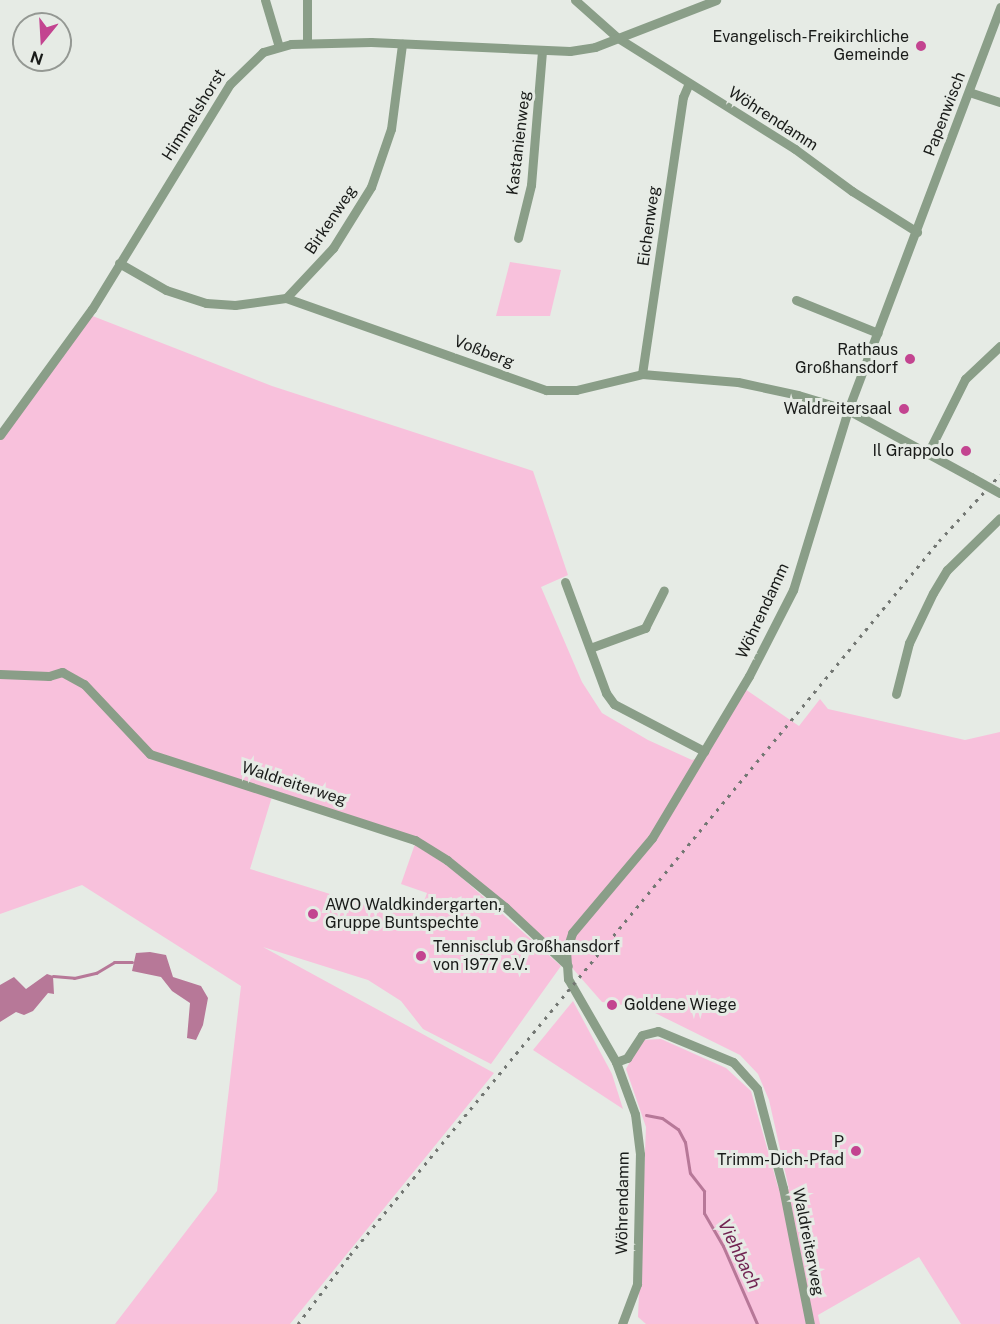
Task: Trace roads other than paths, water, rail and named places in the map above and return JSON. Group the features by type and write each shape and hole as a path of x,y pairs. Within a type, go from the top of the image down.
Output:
{"street":[{"path":"265,0 279,47"},
{"path":"307,0 307,43"},
{"name":"Wöhrendamm","path":"575,0 618,38 795,148 852,191 917,232 848,410 794,590 704,751 652,838 573,933 566,952 567,966 575,993 616,1062 634,1114 640,1154 637,1284 622,1324"},
{"name":"Himmelshorst","path":"0,435 69,343 230,84 256,57 279,47 307,43 402,44 542,51 595,47 716,0"},
{"name":"Papenwisch","path":"917,232 1000,7"},
{"name":"Birkenweg","path":"286,298 333,248 371,187 392,120 402,44"},
{"name":"Kastanienweg","path":"518,238 531,185 542,51"},
{"name":"Eichenweg","path":"642,374 683,97 689,83"},
{"path":"969,92 1000,102"},
{"name":"Voßberg","path":"119,263 166,290 206,303 235,305 286,298 546,390 576,390 642,374 738,382 848,410 1000,493"},
{"path":"796,300 878,333"},
{"path":"928,453 965,379 1000,346"},
{"path":"896,694 909,643 933,593 947,570 1000,518"},
{"path":"565,582 606,693 614,704 704,751"},
{"path":"590,648 645,628 664,590"},
{"name":"Waldreiterweg","path":"0,674 48,676 62,672 84,684 150,754 415,840 447,860 505,907 567,966"},
{"name":"Waldreiterweg","path":"616,1062 627,1058 642,1035 658,1031 733,1062 756,1089 783,1188 810,1324"}],"waterway":[{"path":"53,976 74,978 96,973 114,962 132,962"},
{"name":"Viehbach","path":"646,1115 662,1118 678,1129 685,1142 690,1173 704,1191 704,1213 723,1246 757,1324"}],"railway":[{"path":"298,1324 350,1255 939,541 1000,475"}],"place":[{"name":"Evangelisch-Freikirchliche Gemeinde","path":"921,46"},
{"name":"Rathaus Großhansdorf","path":"910,359"},
{"name":"Waldreitersaal","path":"904,409"},
{"name":"Il Grappolo","path":"966,451"},
{"name":"AWO Waldkindergarten, Gruppe Buntspechte","path":"313,914"},
{"name":"Tennisclub Großhansdorf von 1977 e.V.","path":"421,956"},
{"name":"Goldene Wiege","path":"612,1005"},
{"name":"P Trimm-Dich-Pfad","path":"856,1151"}]}
